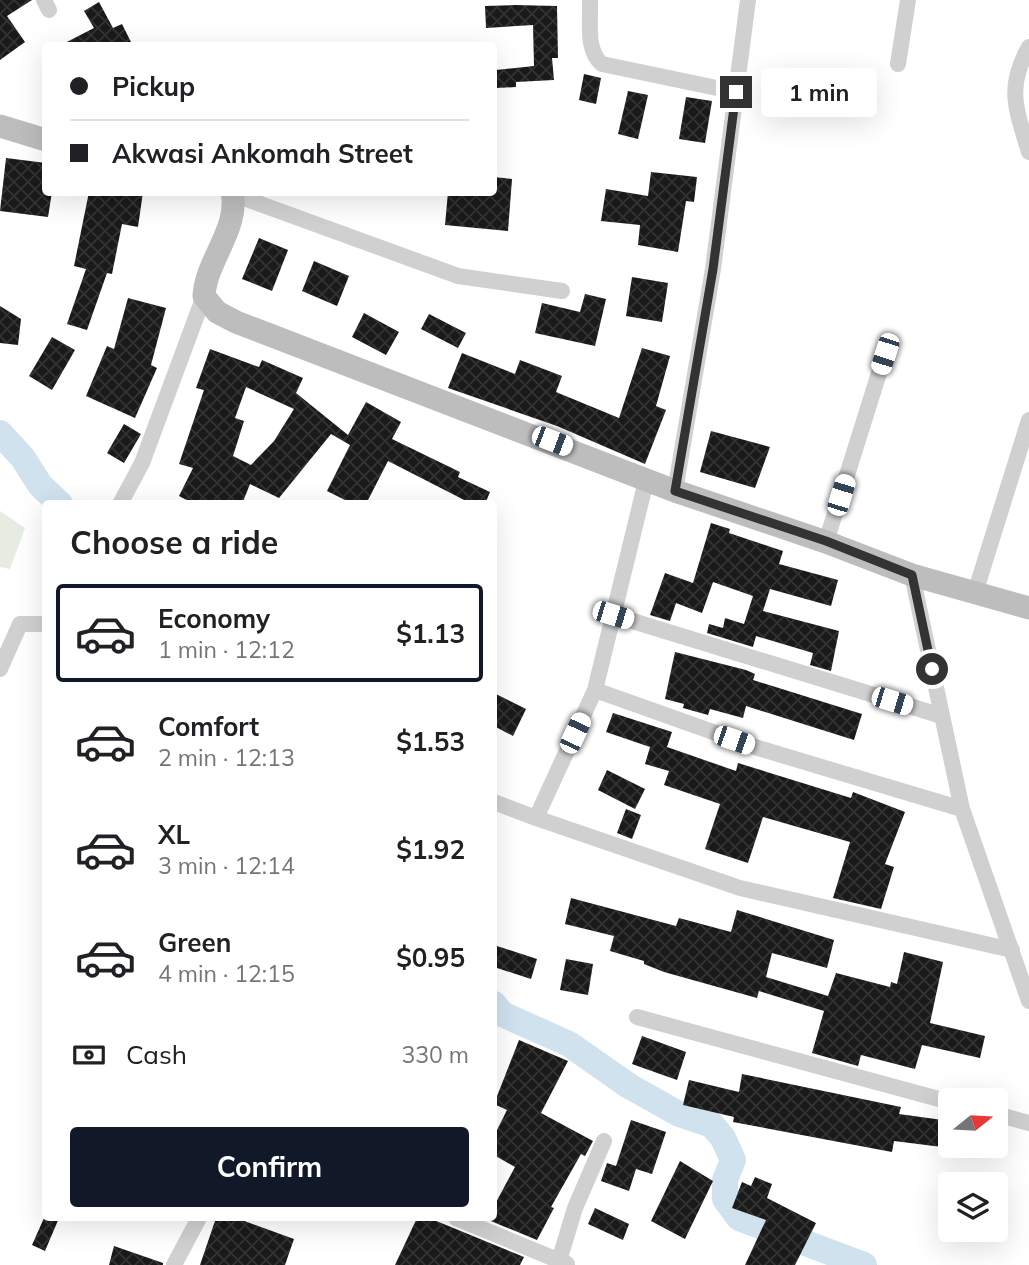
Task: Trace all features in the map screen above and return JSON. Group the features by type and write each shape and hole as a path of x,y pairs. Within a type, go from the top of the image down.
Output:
{"street":[{"path":"590,0 591,47 595,58 602,64 736,92"},
{"path":"675,491 713,269 748,0"},
{"path":"898,64 908,0"},
{"path":"1029,47 1018,68 1013,88 1016,110 1029,152"},
{"path":"0,127 42,140"},
{"path":"122,500 142,463 204,296 205,278 235,206 233,196"},
{"path":"241,196 458,276 562,291"},
{"path":"204,296 217,312 236,322 647,477 675,491 826,541 912,575 1029,608"},
{"path":"826,541 885,354"},
{"path":"975,593 1029,420"},
{"path":"536,818 594,690 647,477"},
{"path":"912,575 962,809 1029,1001"},
{"path":"613,615 942,716"},
{"path":"0,669 20,624 42,624"},
{"path":"594,690 758,748 962,809"},
{"path":"497,803 740,888 1012,950"},
{"path":"637,1017 938,1099"},
{"path":"1008,1117 1029,1123"},
{"path":"463,1221 564,1263 575,1208 604,1141"},
{"path":"174,1265 197,1221"}],"shaded area":[{"path":"0,511 25,528 10,569 0,567"}],"building":[{"path":"0,0 32,0 7,16 25,42 0,60"},
{"path":"99,2 113,28 122,24 131,42 67,42 94,28 84,11"},
{"path":"485,6 557,6 558,58 552,58 554,80 516,82 516,87 497,88 497,70 534,66 533,25 486,28"},
{"path":"584,74 601,78 596,104 579,100"},
{"path":"628,91 648,95 638,139 618,134"},
{"path":"686,97 712,101 705,143 679,139"},
{"path":"6,158 42,162 42,196 51,196 48,217 0,211"},
{"path":"651,172 697,177 694,202 686,201 678,252 638,245 640,225 601,221 606,189 648,196"},
{"path":"497,177 512,179 508,231 445,225 448,196 497,196"},
{"path":"88,196 142,196 138,227 122,224 112,274 107,273 87,330 67,324 86,269 74,266"},
{"path":"259,238 288,250 272,291 242,279"},
{"path":"314,261 349,276 337,306 302,291"},
{"path":"632,277 668,283 662,322 626,316"},
{"path":"585,294 606,299 595,346 535,333 542,303 580,312"},
{"path":"128,298 166,308 151,365 157,368 135,418 86,396 107,346 114,349"},
{"path":"0,306 21,319 18,345 0,343"},
{"path":"364,313 399,332 386,355 352,337"},
{"path":"429,314 466,333 458,348 421,329"},
{"path":"52,337 75,350 52,390 29,376"},
{"path":"642,348 670,356 656,406 666,410 645,464 557,426 448,388 462,353 515,374 520,360 562,376 556,392 619,418"},
{"path":"210,349 259,367 262,360 303,378 296,393 348,435 366,402 401,422 392,439 460,472 458,477 490,492 487,500 464,500 388,461 368,500 345,500 327,491 350,445 331,434 279,498 250,484 244,500 186,500 179,496 193,468 179,464 204,390 196,388","holes":["246,387 294,409 274,441 251,465 233,456 244,421 235,418"]},
{"path":"124,424 141,434 124,463 107,453"},
{"path":"711,431 770,447 755,488 700,472"},
{"path":"711,523 730,529 729,533 783,551 779,564 838,580 831,606 770,589 763,611 839,631 831,671 810,665 813,653 756,636 753,647 707,633 709,624 723,628 725,618 744,624 753,596 713,582 702,613 676,603 670,621 650,615 665,573 693,583"},
{"path":"675,652 746,670 755,674 753,680 862,714 854,740 746,706 743,718 710,709 708,715 683,708 684,704 665,699"},
{"path":"497,694 526,709 513,736 497,728"},
{"path":"613,713 672,732 667,747 736,771 738,763 851,798 853,792 905,812 885,864 894,867 881,909 833,898 850,842 763,817 748,863 705,849 720,804 664,785 669,771 645,764 650,747 606,732"},
{"path":"607,770 645,789 635,809 598,790"},
{"path":"626,809 641,815 632,839 617,833"},
{"path":"571,898 676,926 679,918 731,932 737,910 834,940 827,968 772,953 766,977 828,996 836,973 890,987 891,982 897,984 904,952 943,962 930,1023 985,1036 980,1058 922,1045 915,1069 861,1055 858,1066 812,1053 824,1011 759,991 757,998 664,972 644,964 644,961 610,951 614,936 565,924"},
{"path":"497,946 537,959 531,979 497,968"},
{"path":"566,959 593,964 588,995 560,990"},
{"path":"642,1036 686,1052 677,1080 632,1064"},
{"path":"519,1040 568,1061 541,1113 593,1141 585,1156 581,1154 551,1207 554,1208 537,1240 491,1221 497,1221 497,1200 515,1167 497,1157 497,1130 507,1110 497,1105 497,1096"},
{"path":"742,1074 901,1107 899,1114 938,1119 938,1146 894,1141 892,1152 733,1122 734,1117 683,1105 689,1080 739,1092"},
{"path":"631,1120 666,1132 652,1174 636,1169 629,1191 601,1181 607,1163 616,1166"},
{"path":"680,1161 713,1181 685,1239 651,1221"},
{"path":"755,1177 772,1184 767,1198 816,1223 795,1265 745,1265 766,1220 732,1208 742,1182 751,1186"},
{"path":"595,1208 629,1224 623,1240 588,1224"},
{"path":"43,1221 58,1221 45,1251 32,1245"},
{"path":"215,1221 244,1221 294,1239 285,1265 200,1265"},
{"path":"416,1221 436,1221 524,1257 520,1265 395,1265"},
{"path":"114,1246 163,1263 163,1265 109,1265"}],"waterway":[{"path":"0,433 23,458 40,485 56,500"},
{"path":"497,1008 502,1014 569,1044 629,1086 679,1114 712,1125 723,1138 733,1160 725,1180 725,1199 739,1218 864,1265"}],"route":[{"path":"736,92 713,269 675,491 826,541 912,575 932,669"}]}
